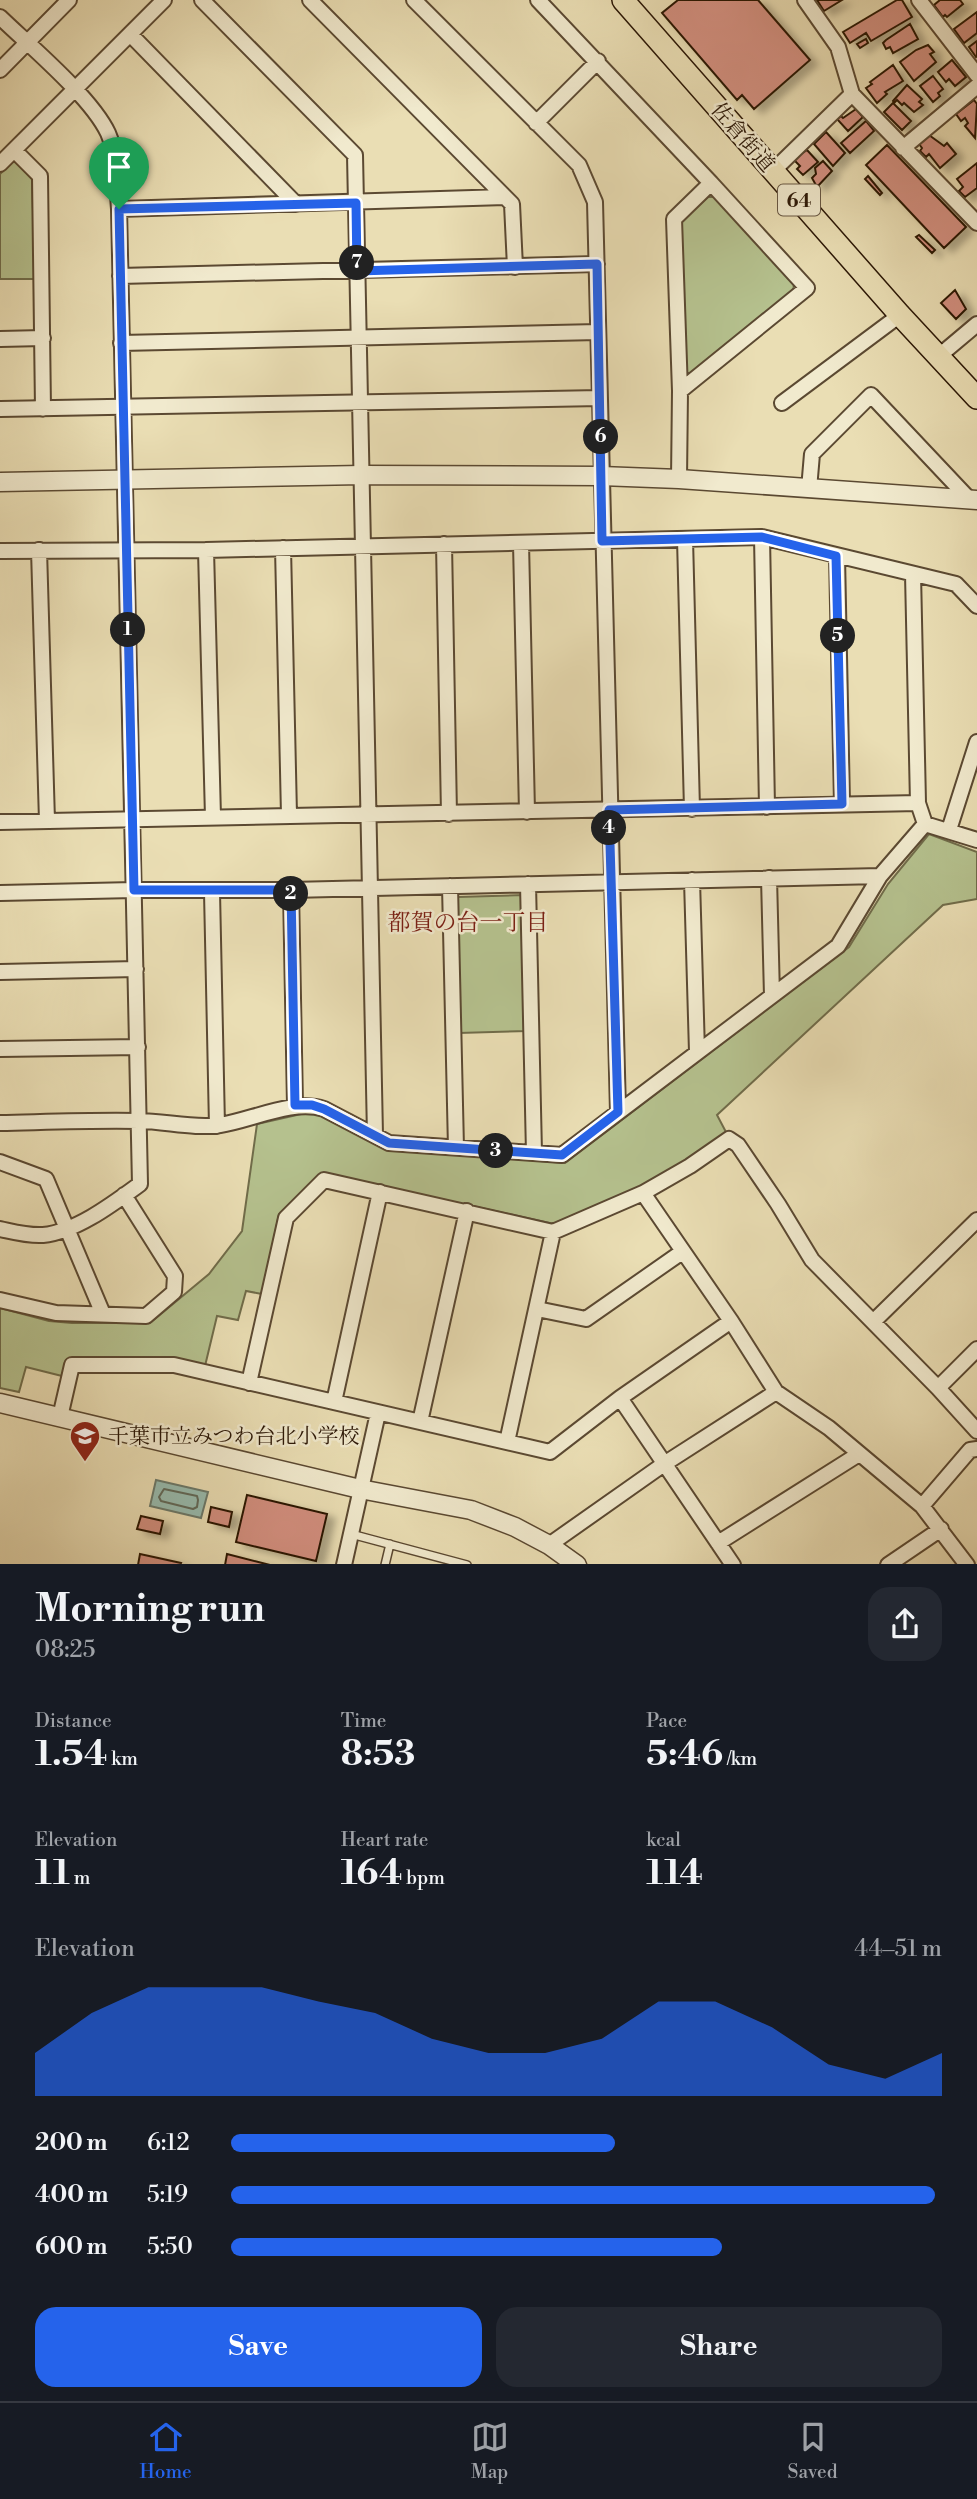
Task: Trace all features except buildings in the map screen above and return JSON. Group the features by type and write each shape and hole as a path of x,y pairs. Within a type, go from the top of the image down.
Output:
{"main road":[{"name":"佐倉街道","path":"623,0 900,315 977,397"}],"street":[{"path":"0,70 69,0"},
{"path":"0,163 164,0"},
{"path":"202,0 355,155 375,1135"},
{"path":"310,0 512,204 515,267"},
{"path":"414,0 579,165 594,202 618,1112"},
{"path":"538,0 598,61 807,288 680,391"},
{"path":"805,0 838,47 852,94 903,148 974,214"},
{"path":"919,0 977,75"},
{"path":"0,18 74,90 100,121 108,134 116,173 119,209 140,1184 66,1230 44,1235 26,1235 0,1228"},
{"path":"130,34 296,204"},
{"path":"536,123 598,61"},
{"path":"903,148 977,86"},
{"path":"773,171 852,94"},
{"path":"14,150 40,176 43,409"},
{"path":"679,479 680,391 674,219 711,183"},
{"path":"119,209 505,197"},
{"path":"120,276 597,264"},
{"path":"782,403 900,315"},
{"path":"939,356 977,324"},
{"path":"121,343 598,332"},
{"path":"0,339 43,338"},
{"path":"808,489 812,454 871,395 973,500"},
{"path":"0,409 600,398"},
{"path":"0,482 362,475 601,476 973,500"},
{"path":"762,537 767,807"},
{"path":"0,551 206,550 762,537 956,584 977,606"},
{"path":"685,539 692,809"},
{"path":"521,542 527,812"},
{"path":"444,544 449,814"},
{"path":"283,548 289,815"},
{"path":"39,550 47,821"},
{"path":"206,550 213,817"},
{"path":"836,556 842,804"},
{"path":"913,574 918,803 925,824"},
{"path":"949,830 977,742"},
{"path":"0,822 918,803"},
{"path":"925,824 977,840"},
{"path":"0,1123 139,1121 217,1126 284,1111 295,1105 312,1105 389,1143 562,1155 838,946 880,876 925,824"},
{"path":"0,893 134,890 212,892 880,876"},
{"path":"769,878 772,996"},
{"path":"692,880 697,1052"},
{"path":"528,884 534,1153"},
{"path":"450,886 456,1147"},
{"path":"291,890 295,1105"},
{"path":"212,892 217,1126"},
{"path":"0,972 136,970"},
{"path":"0,1049 138,1047"},
{"path":"249,1383 286,1218 324,1180 553,1232 643,1193 690,1166 729,1139 738,1145 812,1260 939,1388 977,1431"},
{"path":"0,1163 46,1179 103,1314"},
{"path":"334,1402 380,1192"},
{"path":"643,1193 776,1392 830,1428 922,1506 967,1564"},
{"path":"0,1300 56,1313 146,1316 174,1292 175,1276 124,1195"},
{"path":"420,1422 467,1211"},
{"path":"873,1322 977,1220"},
{"path":"506,1442 553,1232"},
{"path":"537,1309 586,1319 682,1252"},
{"path":"60,1417 72,1365 174,1365 550,1452 620,1398 731,1321"},
{"path":"939,1388 977,1349"},
{"path":"549,1545 664,1464 776,1392"},
{"path":"620,1398 733,1564"},
{"path":"0,1404 360,1489 471,1510 515,1527 577,1564"},
{"path":"344,1564 378,1413"},
{"path":"922,1506 970,1450 977,1449"},
{"path":"718,1543 859,1454"},
{"path":"888,1564 941,1529"}],"lane":[{"path":"351,1533 467,1564"},
{"path":"385,1564 390,1544"}],"green space":[{"path":"14,160 32,179 35,279 0,279 0,174"},
{"path":"708,197 717,197 794,283 793,294 693,376 683,370 681,221"},
{"path":"929,834 977,852 977,899 943,905 717,1115 727,1134 689,1161 641,1188 554,1224 322,1173 279,1214 262,1294 246,1291 238,1320 217,1316 205,1366 174,1359 66,1360 62,1376 26,1367 19,1392 0,1388 0,1308 49,1321 150,1323 209,1274 242,1231 257,1124 310,1112 328,1118 387,1149 565,1163 849,947 888,884"},
{"path":"523,895 527,1031 459,1033 457,897"}],"water":[{"path":"156,1480 208,1492 201,1518 150,1506"}],"place":[{"name":"千葉市立みつわ台北小学校","path":"85,1463"}],"district":[{"name":"都賀の台一丁目","path":"468,922"}],"route":[{"path":"356,203 357,271 597,264 602,541 762,537 836,556 842,804 609,810 618,1112 562,1155 389,1143 324,1109 312,1105 295,1105 291,890 134,890 119,209 356,203"}]}
